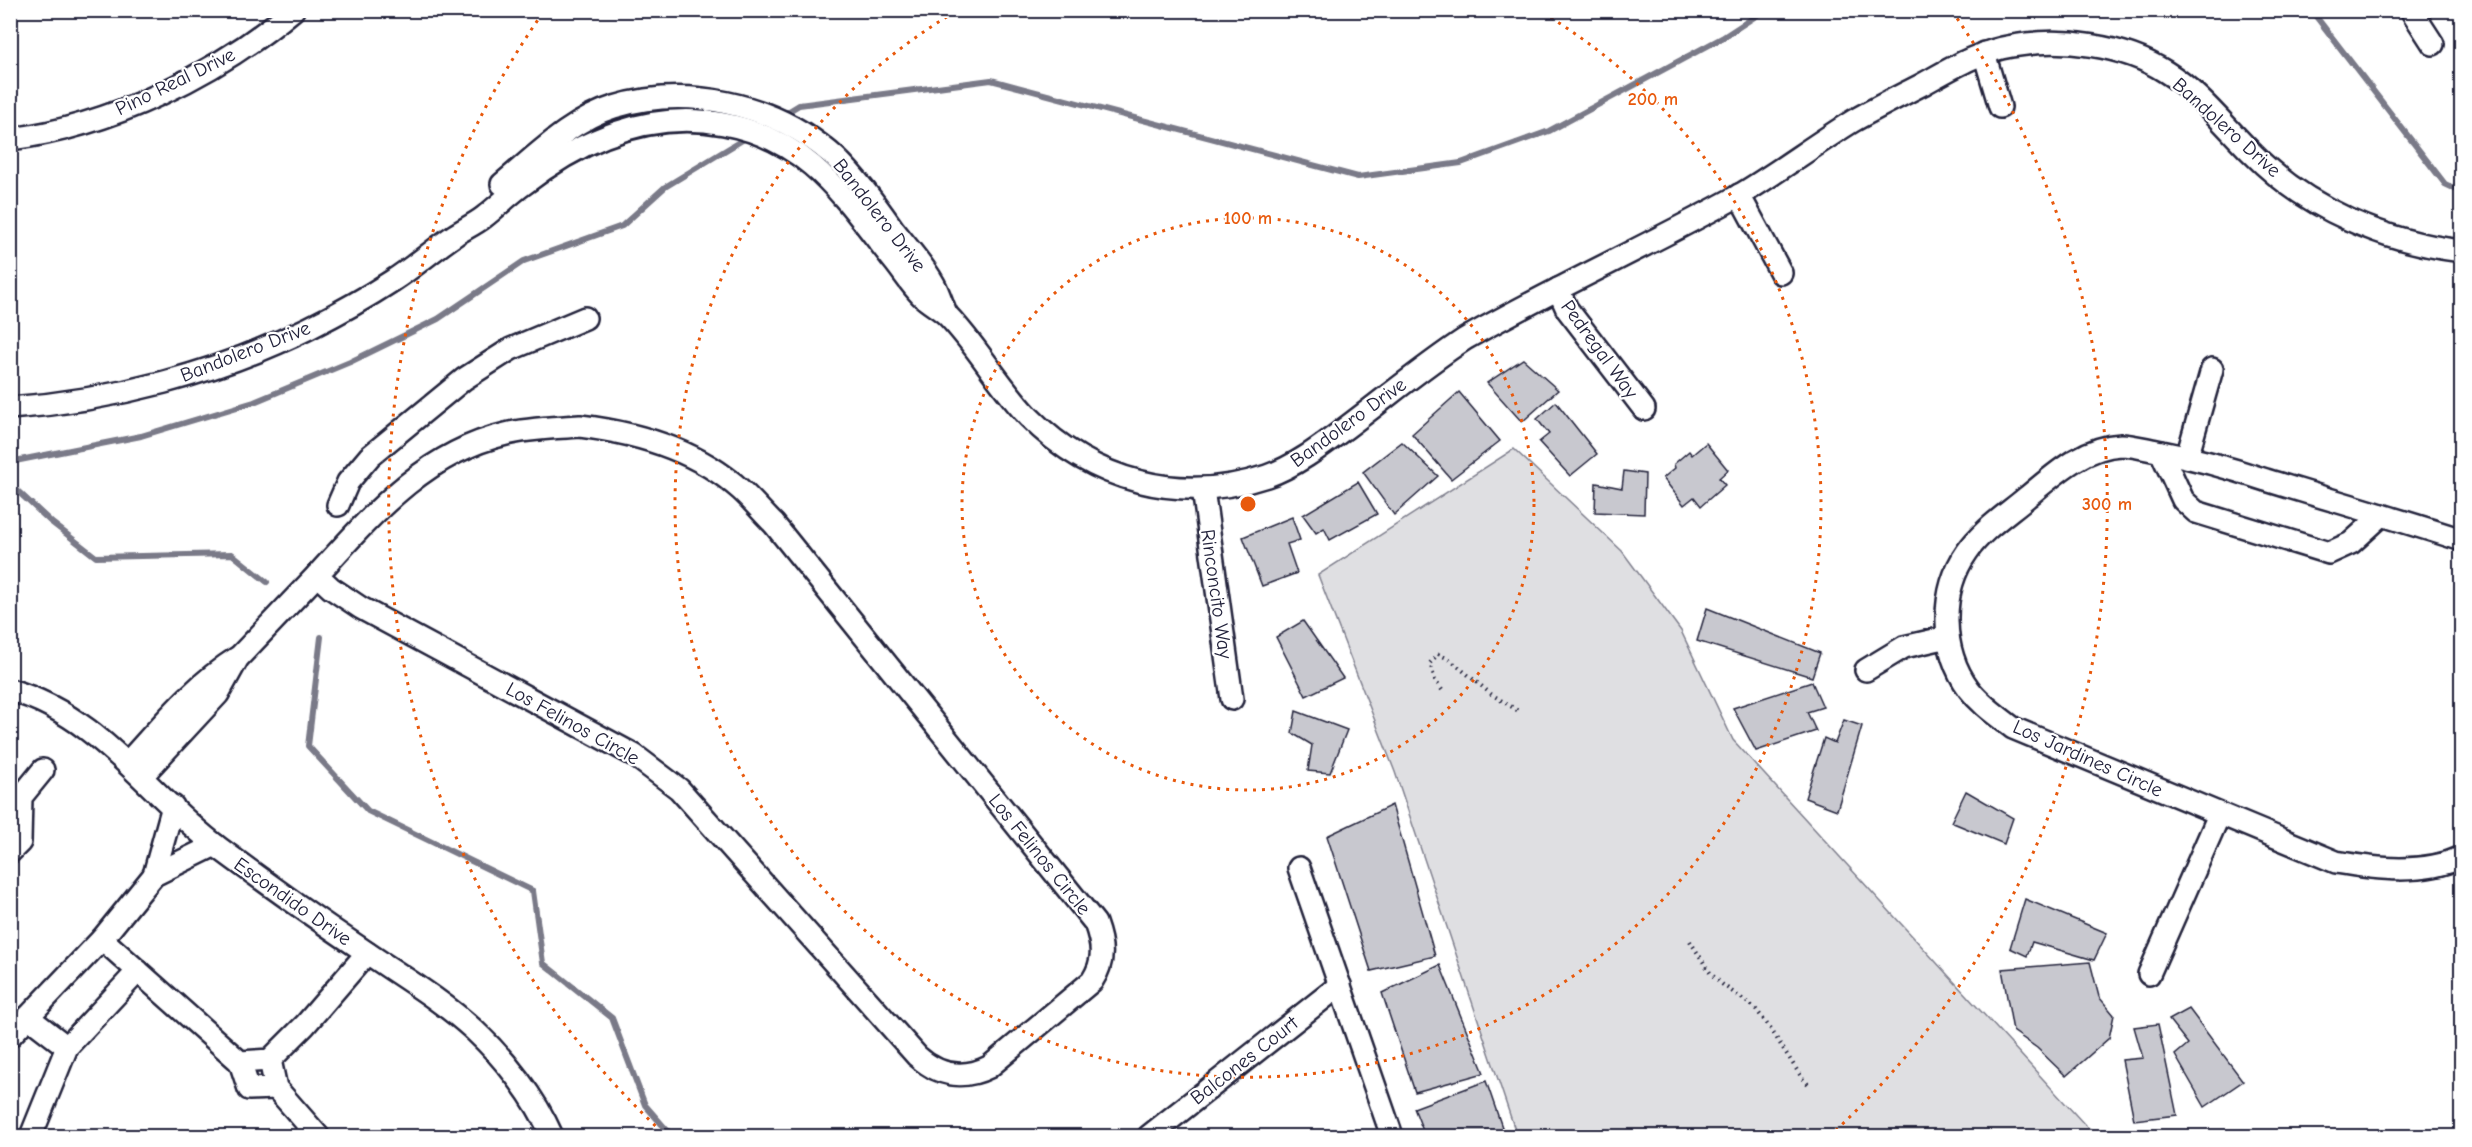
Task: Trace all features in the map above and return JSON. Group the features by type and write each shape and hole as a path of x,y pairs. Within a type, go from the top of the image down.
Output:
{"street":[{"name":"Pino Real Drive","path":"10,139 50,132 137,105 210,69 293,10"},
{"path":"2411,10 2433,44"},
{"name":"Bandolero Drive","path":"10,408 113,395 209,369 310,328 392,282 482,218 527,181 598,139 618,130 660,120 692,120 724,124 757,132 789,147 827,177 922,296 946,314 1027,414 1053,439 1079,458 1104,471 1145,484 1185,490 1237,484 1269,475 1288,466 1320,447 1392,393 1426,364 1465,339 1739,195 1854,121 1984,53 2013,45 2059,41 2115,50 2166,72 2203,102 2256,157 2307,197 2365,227 2397,239 2428,247 2462,251"},
{"path":"1984,53 2000,107"},
{"name":"Bandolero Drive","path":"455,235 463,216 548,146 594,115 615,107 647,100 675,98 724,103 753,108 795,129 830,152 877,207 934,284 946,314"},
{"path":"1739,195 1780,273"},
{"name":"Pedregal Way","path":"1558,289 1567,309 1644,409"},
{"path":"361,526 333,501 370,456 464,379 511,349 585,318"},
{"path":"2187,457 2212,369"},
{"name":"Los Felinos Circle","path":"135,769 218,694 238,658 361,526 398,490 440,460 486,440 518,432 580,426 634,434 685,453 706,465 740,489 774,524 1095,923 1103,950 1099,970 1084,988 989,1067 975,1074 964,1075 953,1075 935,1070 917,1056 687,798 664,776 634,755 361,608 331,588 317,575"},
{"name":"Los Jardines Circle","path":"2462,540 2187,457 2120,446 2101,449 2077,459 1980,537 1966,553 1956,571 1949,594 1947,617 1948,637 1959,674 1970,691 2013,728 2336,862 2405,869 2436,865 2462,857"},
{"path":"2161,452 2183,501 2191,509 2329,553 2351,543 2382,515"},
{"name":"Rinconcito Way","path":"1203,489 1232,699"},
{"path":"1866,670 1904,647 1948,637"},
{"name":"Escondido Drive","path":"10,690 30,695 63,713 108,744 215,845 297,906 451,1010 502,1060 525,1091 552,1137"},
{"path":"10,852 20,842 21,797 43,770"},
{"path":"10,1036 102,939 154,875 173,806"},
{"path":"2149,974 2219,815"},
{"path":"154,875 215,845"},
{"path":"1299,868 1392,1137"},
{"path":"102,939 240,1062 249,1089 276,1088"},
{"path":"240,1062 270,1060 304,1026 367,953"},
{"path":"31,1137 67,1047 138,971"},
{"name":"Balcones Court","path":"1149,1137 1340,985"},
{"path":"28,1017 67,1047"},
{"path":"270,1060 276,1088 318,1137"}],"path":[{"path":"1442,690 1435,680 1430,663 1432,658 1438,654 1449,659 1491,694 1520,712"},
{"path":"1690,941 1711,974 1755,1008 1808,1084"}],"shaded area":[{"path":"1514,449 1622,551 1681,631 1733,740 2085,1125 2099,1136 1517,1136 1395,772 1318,575"}],"building":[{"path":"1523,359 1558,390 1522,422 1487,383"},
{"path":"1459,392 1500,441 1451,479 1412,434"},
{"path":"1556,402 1597,454 1570,476 1539,442 1549,434 1537,419"},
{"path":"1402,442 1438,476 1394,515 1363,472"},
{"path":"1706,443 1728,470 1719,478 1725,485 1701,506 1694,497 1684,505 1663,478 1689,451 1692,455"},
{"path":"1624,471 1645,474 1644,514 1595,512 1596,483 1622,488"},
{"path":"1358,482 1377,514 1330,540 1324,528 1316,533 1303,515"},
{"path":"1292,517 1300,540 1287,544 1297,573 1262,586 1243,537"},
{"path":"1707,608 1820,653 1812,677 1697,641"},
{"path":"1303,621 1343,678 1306,696 1276,637"},
{"path":"1812,682 1823,707 1807,712 1816,731 1756,751 1733,708"},
{"path":"1296,711 1347,730 1330,773 1308,771 1312,745 1292,733"},
{"path":"1844,720 1862,726 1837,810 1805,798 1824,738 1835,743"},
{"path":"1966,791 2013,818 2004,844 1951,822"},
{"path":"1392,805 1435,956 1371,971 1327,836"},
{"path":"2025,899 2107,933 2094,960 2032,942 2027,956 2010,948"},
{"path":"2090,962 2099,997 2114,1015 2109,1038 2066,1076 2037,1048 2013,1031 2002,969"},
{"path":"1440,965 1484,1073 1415,1092 1382,993"},
{"path":"2189,1009 2243,1081 2205,1107 2175,1055 2188,1044 2169,1020"},
{"path":"2158,1024 2177,1115 2134,1120 2122,1060 2143,1058 2134,1027"},
{"path":"1486,1081 1505,1136 1425,1136 1414,1108"}],"waterway":[{"path":"781,116 799,105 991,80 1358,177 1461,163 1549,131 1722,38 1765,10"},
{"path":"2311,10 2445,184 2462,192"},
{"path":"10,462 141,436 254,402 350,362 438,319 524,261 622,226 665,187 749,136"},
{"path":"10,484 51,522 96,557 232,554 267,582"},
{"path":"321,637 308,746 368,811 533,891 543,963 612,1018 645,1105 672,1136"}]}
